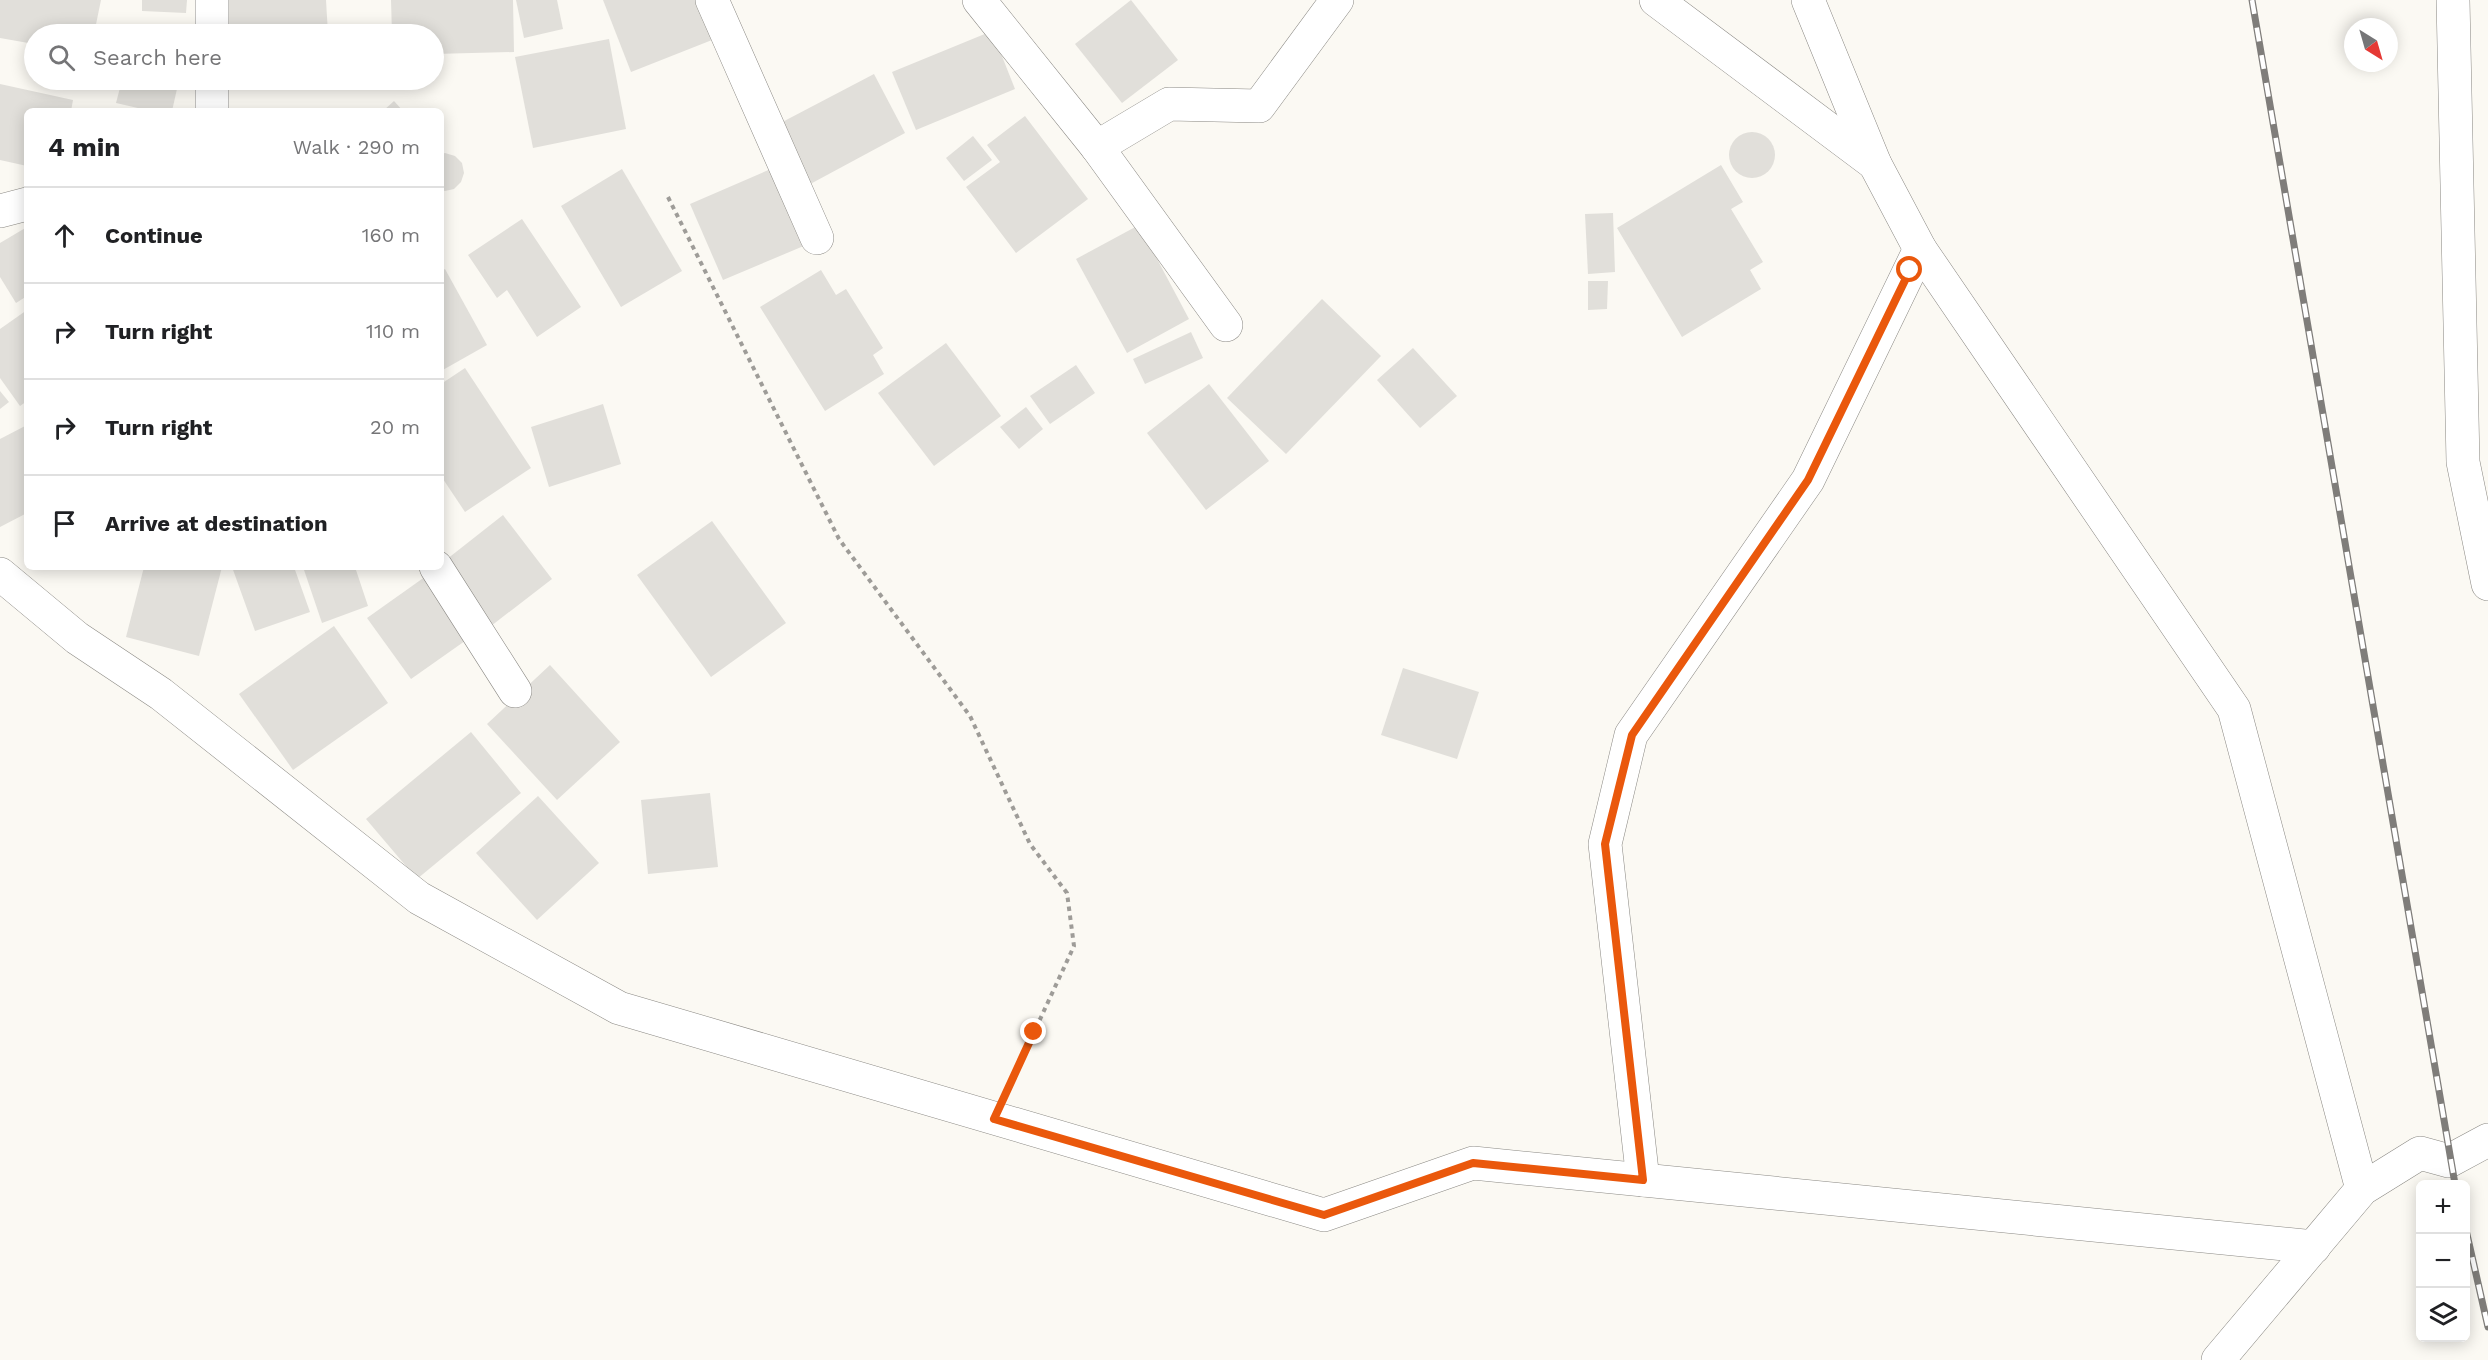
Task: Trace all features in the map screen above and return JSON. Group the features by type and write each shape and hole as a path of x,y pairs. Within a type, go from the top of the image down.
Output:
{"street":[{"path":"212,0 212,24"},
{"path":"712,0 817,238"},
{"path":"979,0 1097,147 1226,325"},
{"path":"1097,147 1169,104 1259,106 1337,0"},
{"path":"1656,0 1875,164"},
{"path":"1808,0 1875,164 1920,249 2234,709 2362,1189"},
{"path":"2453,0 2463,462 2488,584"},
{"path":"212,90 212,108"},
{"path":"0,211 24,205"},
{"path":"1643,1180 1605,844 1632,735 1808,480 1920,249"},
{"path":"438,570 515,691"},
{"path":"0,574 77,638 161,694 419,898 619,1008 1324,1215 1473,1163 2314,1247"},
{"path":"2218,1360 2362,1189 2421,1154 2449,1161 2488,1140"}],"path":[{"path":"668,197 839,539 970,716 1030,844 1068,893 1074,946 994,1119"}],"building":[{"path":"0,0 101,0 96,24 24,24 24,42 0,38"},
{"path":"142,0 187,0 186,13 142,11"},
{"path":"228,0 326,0 327,24 225,24"},
{"path":"391,0 513,0 514,52 444,54 444,24 392,24"},
{"path":"516,0 557,0 563,29 524,38"},
{"path":"603,0 697,0 712,40 631,72"},
{"path":"1131,0 1178,60 1122,103 1075,44"},
{"path":"992,31 1015,89 916,130 892,72"},
{"path":"609,39 626,129 533,148 515,57"},
{"path":"874,74 905,133 801,189 769,129"},
{"path":"0,84 73,100 72,108 24,108 24,165 0,160"},
{"path":"119,90 177,90 173,108 138,108 116,103"},
{"path":"394,101 400,108 386,108"},
{"path":"1025,116 1088,199 1016,253 966,187 1000,162 987,145"},
{"path":"1752,132 1761,133 1768,139 1774,146 1774,164 1768,171 1761,177 1752,178 1743,177 1736,171 1730,164 1729,155 1730,146 1736,139 1743,133"},
{"path":"973,136 992,160 964,181 946,158"},
{"path":"444,153 455,156 462,163 464,173 461,182 454,189 445,191 444,191"},
{"path":"1721,165 1743,202 1731,209 1763,262 1750,270 1761,289 1682,337 1617,228"},
{"path":"773,168 806,245 723,280 690,204"},
{"path":"622,169 682,271 621,307 561,206"},
{"path":"1613,213 1615,272 1588,274 1585,214"},
{"path":"522,219 581,307 537,337 507,290 497,298 468,255"},
{"path":"1139,225 1189,319 1127,353 1076,259"},
{"path":"24,229 24,298 16,303 0,277 0,243"},
{"path":"444,270 487,345 444,369"},
{"path":"821,270 836,295 846,289 883,348 873,355 884,374 825,411 760,307"},
{"path":"1588,281 1608,281 1607,309 1588,310"},
{"path":"1322,299 1381,356 1286,454 1227,398"},
{"path":"24,312 24,403 20,406 0,378 0,329"},
{"path":"1191,332 1203,358 1145,384 1133,359"},
{"path":"946,343 1001,416 934,466 878,393"},
{"path":"1413,348 1457,396 1420,428 1377,380"},
{"path":"1076,365 1095,393 1050,424 1030,396"},
{"path":"465,368 531,468 465,512 444,480 444,382"},
{"path":"1209,384 1269,461 1206,510 1147,433"},
{"path":"0,391 9,402 0,409"},
{"path":"603,404 621,464 549,487 531,427"},
{"path":"1026,407 1043,429 1019,449 1000,427"},
{"path":"24,427 24,515 0,527 0,439"},
{"path":"503,515 552,579 491,626 444,566 444,561"},
{"path":"712,521 786,623 711,677 637,575"},
{"path":"143,570 221,570 199,656 126,637"},
{"path":"233,570 295,570 310,612 255,631"},
{"path":"304,570 356,570 368,606 322,623"},
{"path":"429,574 472,636 411,679 367,618"},
{"path":"334,626 388,703 293,770 239,694"},
{"path":"550,665 620,742 557,800 487,724"},
{"path":"1403,668 1479,692 1457,759 1381,735"},
{"path":"471,732 521,793 417,879 366,819"},
{"path":"710,793 718,867 648,874 641,800"},
{"path":"538,796 599,863 537,920 476,853"}],"railway":[{"path":"2252,0 2454,1180"},
{"path":"2467,1234 2488,1327"}],"route":[{"path":"1034,1032 994,1119 1324,1215 1473,1163 1643,1180 1605,844 1632,735 1808,480 1910,270"}]}
